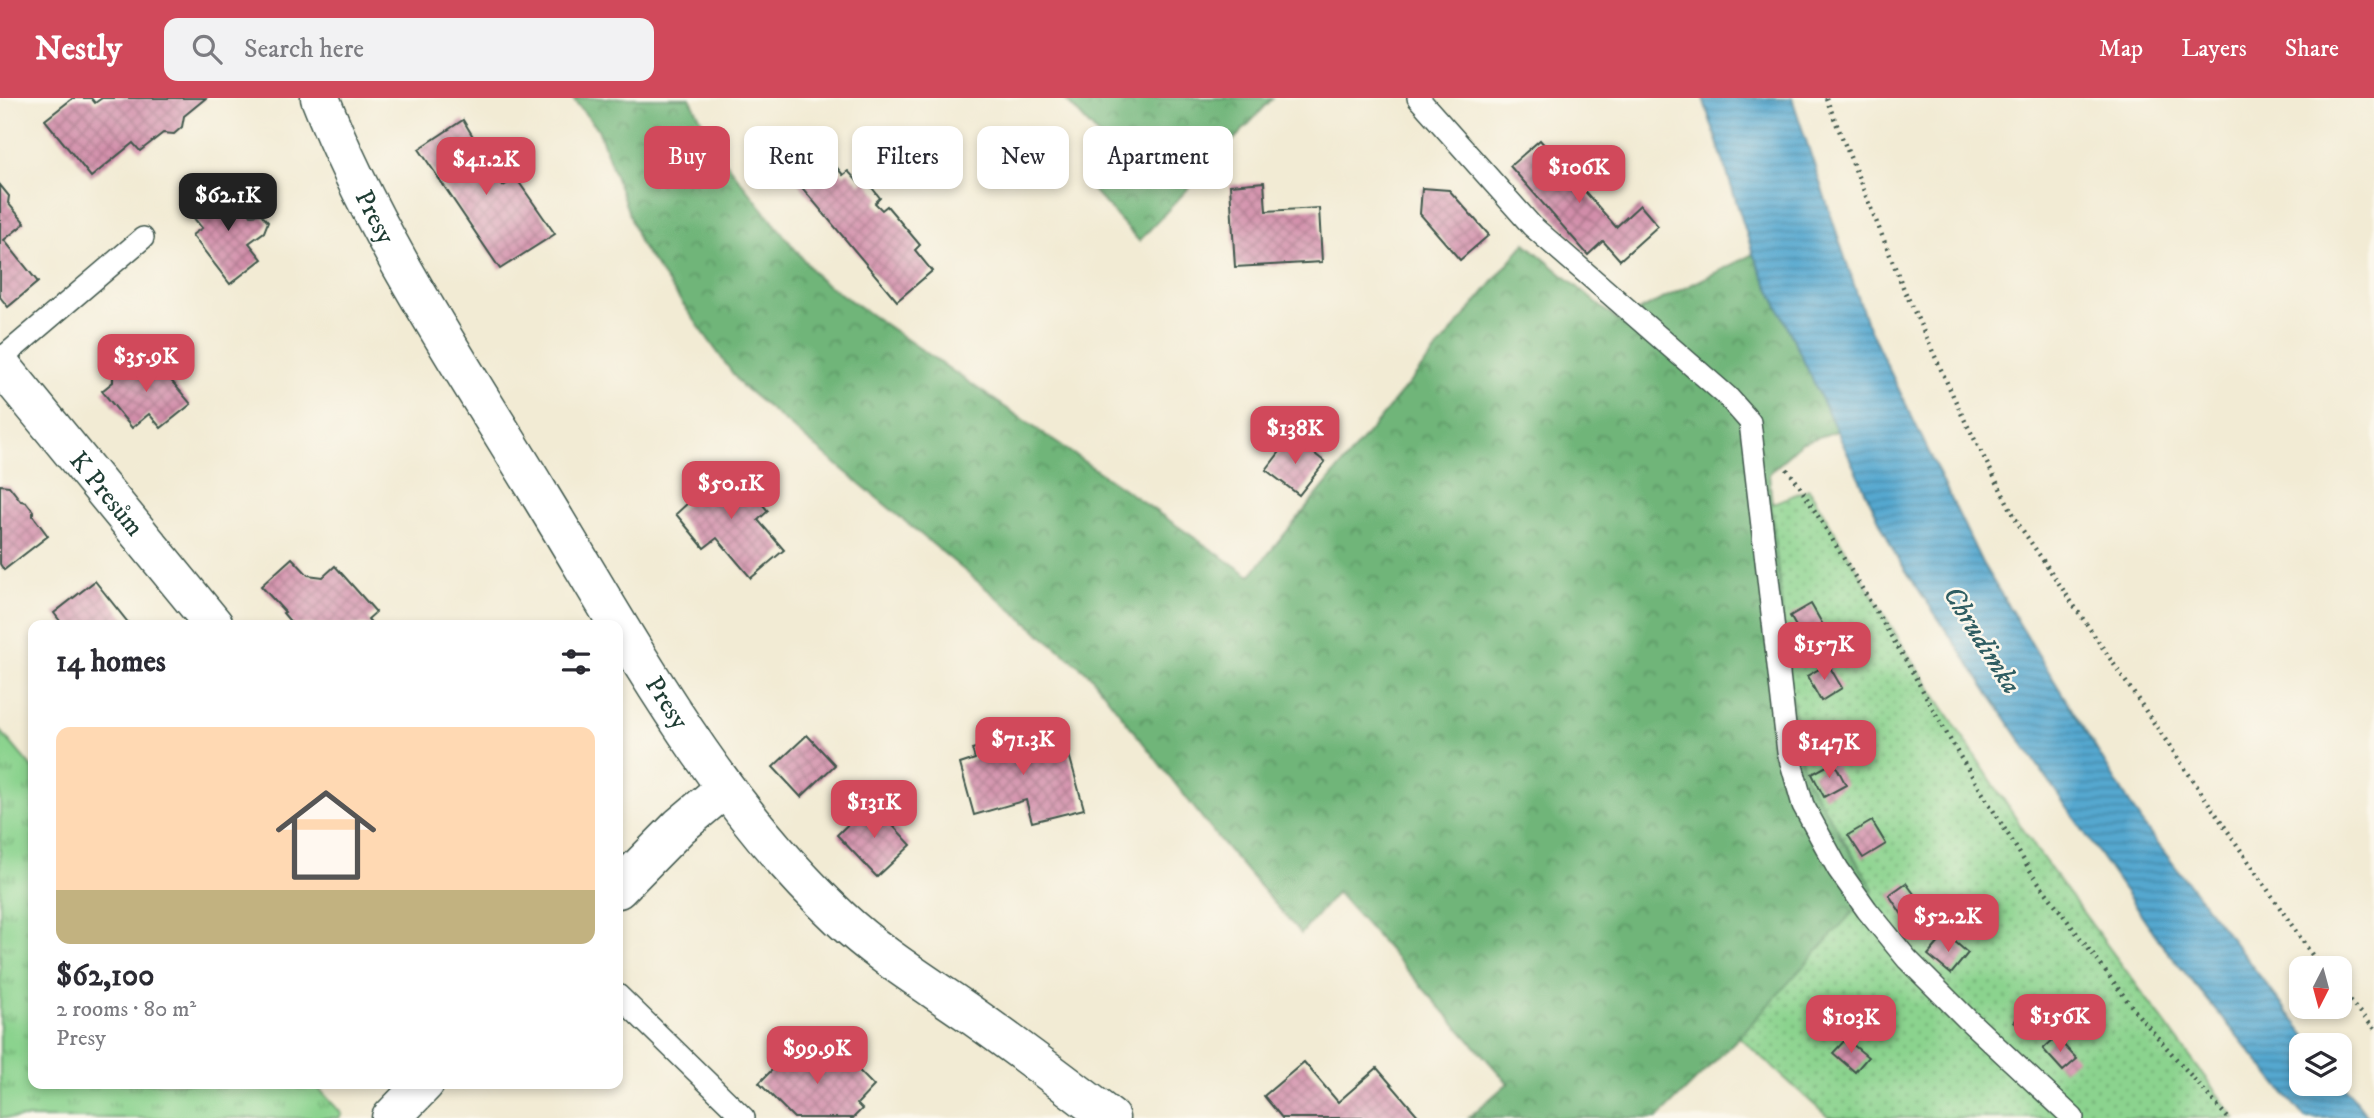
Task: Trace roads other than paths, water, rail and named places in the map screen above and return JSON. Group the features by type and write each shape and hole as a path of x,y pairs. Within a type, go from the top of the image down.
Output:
{"street":[{"name":"Presy","path":"320,98 375,218 450,348 616,620"},
{"name":"K Presům","path":"0,362 210,620"},
{"name":"Presy","path":"623,631 725,788 758,831 842,920 894,962 1043,1067 1110,1118"},
{"path":"623,884 680,826 725,788"},
{"path":"391,1118 419,1089"}],"lane":[{"path":"1418,98 1532,226 1728,397 1750,422 1788,752 1803,805 1838,869 1867,910 1907,958 1967,1019 2073,1118"},
{"name":"K Presům","path":"0,362 143,238"},
{"path":"623,1000 744,1118"}],"water":[{"name":"Chrudimka","path":"1703,98 1792,98 1866,321 1982,563 2141,822 2289,1014 2289,1019 2293,1019 2304,1033 2289,1033 2289,1096 2352,1096 2369,1118 2305,1118 2163,946 1896,556 1753,254"}]}
